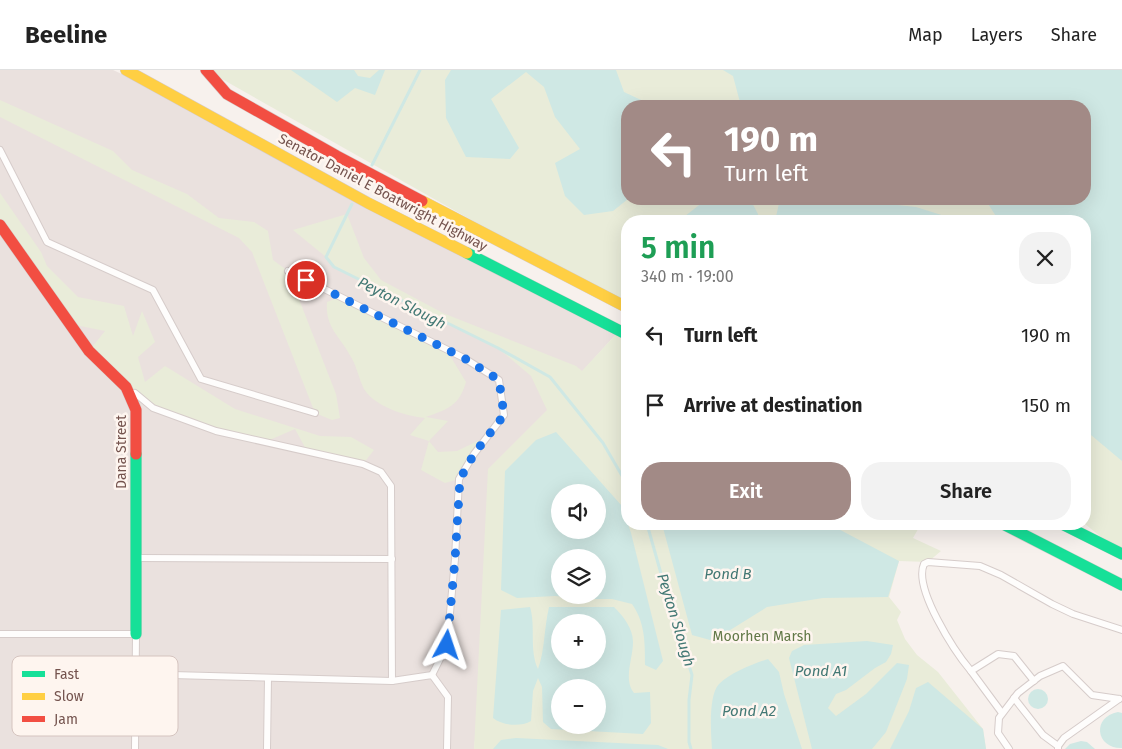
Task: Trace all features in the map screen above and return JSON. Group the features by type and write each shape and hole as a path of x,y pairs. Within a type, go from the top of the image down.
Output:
{"main road":[{"path":"113,70 187,104"},
{"name":"Senator Daniel E Boatwright Highway","path":"126,70 343,190 621,331"},
{"path":"206,70 227,94"},
{"path":"195,75 227,94"},
{"name":"Senator Daniel E Boatwright Highway","path":"227,94 382,180 621,304"},
{"name":"Dana Street","path":"0,225 89,351 126,387 136,410 136,634"},
{"path":"1015,530 1122,584"},
{"path":"1074,530 1122,554"}],"lane":[{"path":"0,150 47,242 153,290 201,379 315,412"},
{"path":"288,271 464,358 499,380 504,415 474,454 460,479 447,645 432,675"},
{"path":"126,387 153,408 193,424 216,431 363,464 381,472 391,486 392,681"},
{"path":"136,558 392,559"},
{"path":"1002,713 956,653 939,624 921,570 924,564 928,562 980,566 1001,574 1073,614 1122,630"},
{"path":"0,634 136,634 135,656"},
{"path":"971,671 998,654 1014,656 1034,680"},
{"path":"1009,749 998,733 999,718 1014,698 1040,676 1063,666 1092,695 1121,699"},
{"path":"178,675 392,681 432,675"},
{"path":"432,675 448,697 447,749"},
{"path":"267,749 268,678"},
{"path":"1014,698 1043,735 1058,747 1064,738 1121,699"},
{"path":"135,736 135,749"}],"shaded area":[{"path":"0,70 113,70 187,104 619,331 560,396 477,721 474,749 0,749"}],"green space":[{"path":"206,70 1122,70 1122,554 1091,529 1091,215 621,215 621,305"},
{"path":"0,100 113,151 132,170 187,194 219,218 254,222 268,231 273,260 288,271 336,394 340,418 332,420 315,413 252,252 239,238 0,117"},
{"path":"0,193 41,252 47,266 78,297 124,306 133,336 142,311 155,342 138,357 145,382 165,366 235,409 320,436 351,437 374,450 363,464 307,451 295,429 265,442 216,431 153,408 89,351 105,331 70,324 0,225"},
{"name":"Moorhen Marsh","path":"347,214 364,258 381,280 443,313 576,366 582,371 619,331 621,332 621,530 918,530 913,538 941,551 928,562 899,561 889,597 901,612 897,620 905,639 917,655 938,672 983,729 986,749 474,749 488,469 547,410 531,376 498,348 334,267 326,257 293,230"},
{"path":"340,297 446,349 466,382 460,396 452,406 426,417 448,421 429,441 410,435 425,418 400,413 383,406 364,389 353,361 328,319 327,302"},
{"path":"488,436 459,479 445,483 421,470 429,441 438,452 457,451"}],"water":[{"path":"291,70 354,70 358,76 370,78 379,70 385,70 375,95 355,88 337,102"},
{"path":"451,70 616,70 624,92 641,100 621,100 621,205 613,211 584,215 565,196 555,163 580,149 555,117 544,87 526,72 491,99 519,148 510,159 466,157 446,118 445,80"},
{"path":"723,70 1122,70 1122,461 1091,435 1091,215 995,215 989,205 1091,205 1091,100 739,100 733,76"},
{"path":"699,205 753,205 758,214 758,215 686,215"},
{"path":"779,205 897,205 916,207 941,215 776,215"},
{"path":"556,432 602,484 551,484 551,539 606,539 606,488 621,505 621,530 630,530 631,533 663,661 656,670 645,665 642,625 632,604 606,599 606,549 551,549 551,596 517,598 501,590 505,471 536,440"},
{"name":"Pond B","path":"664,530 840,530 899,561 888,597 823,598 767,607 727,632 710,640 692,635"},
{"path":"530,607 533,622 534,654 538,669 549,607 614,607 621,614 633,637 629,682 634,693 650,692 651,723 643,734 606,732 606,679 551,679 551,729 543,722 542,687 538,678 533,691 531,721 512,725 502,723 493,718 501,610"},
{"name":"Pond A1","path":"867,641 893,645 891,654 886,662 846,690 836,694 828,708 836,716 866,694 897,663 909,665 907,679 886,732 872,749 812,749 789,658 792,651 804,645"},
{"name":"Pond A2","path":"768,659 779,672 784,694 802,749 712,749 711,715 713,697 719,684 729,676"},
{"path":"928,682 983,729 986,749 890,749 909,711 916,688"},
{"path":"1038,689 1045,692 1048,699 1045,706 1038,709 1031,706 1028,699 1031,692"},
{"path":"1118,712 1122,713 1122,748 1107,744 1100,732 1104,720 1109,715"},
{"path":"516,738 658,745 668,749 493,749 501,740"},
{"path":"1081,741 1087,742 1095,749 1065,749 1070,744"}],"waterway":[{"name":"Peyton Slough","path":"372,165 420,70"},
{"name":"Peyton Slough","path":"352,204 326,257 334,267 498,348 550,377 603,443 621,474"},
{"name":"Peyton Slough","path":"649,530 692,675 689,700 689,742 691,749"}],"traffic: fast":[{"path":"467,253 621,331"},
{"path":"136,454 136,634"},
{"path":"1015,530 1122,585"},
{"path":"1074,530 1122,554"}],"traffic: slow":[{"path":"126,70 368,203 467,253"},
{"path":"422,201 621,304"}],"traffic: jam":[{"path":"206,70 227,94 422,201"},
{"path":"0,225 89,351 126,387 136,410 136,454"}],"route":[{"path":"306,280 464,358 499,380 504,415 474,454 460,479 447,645"}]}
